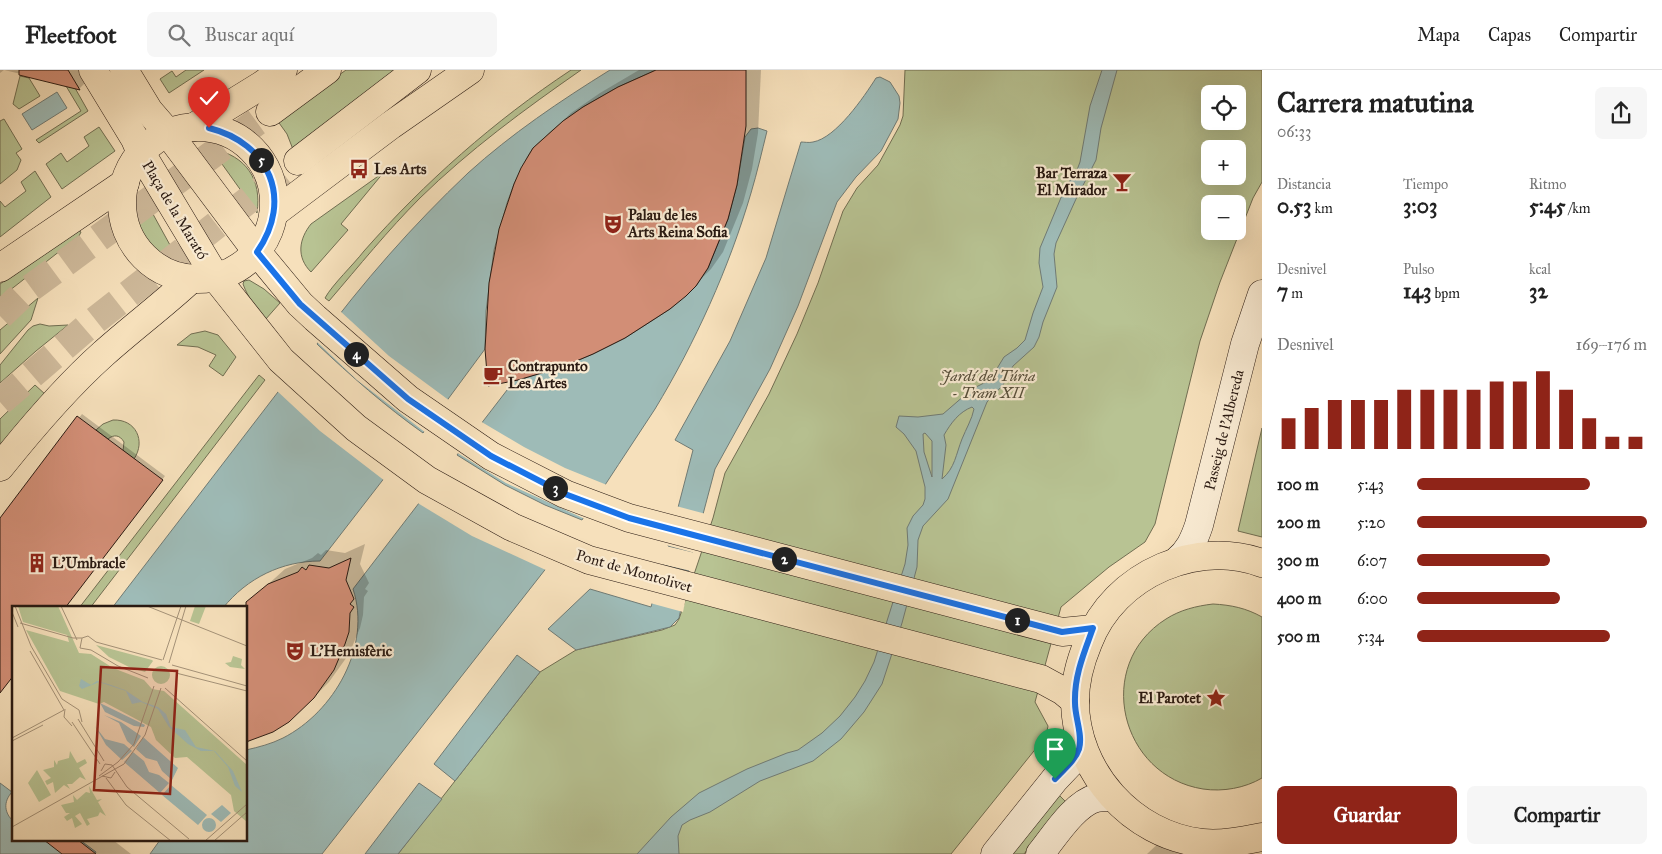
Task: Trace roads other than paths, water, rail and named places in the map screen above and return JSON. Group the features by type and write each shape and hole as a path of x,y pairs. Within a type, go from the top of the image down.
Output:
{"main road":[{"path":"0,467 46,410 95,362 161,307 203,278 239,268 257,252 268,234 274,213 272,183 259,157 249,146 230,134 209,128 194,127 168,133 154,141 141,153 136,139 93,70"},
{"path":"124,70 149,111 168,133 257,252 300,304 408,399 491,456 565,494 629,518 1062,632 1093,628"},
{"path":"194,127 262,86 283,70"},
{"path":"270,112 327,70"},
{"path":"298,161 417,70"},
{"path":"274,213 391,125 470,70"},
{"name":"Plaça de la Marató","path":"141,153 203,278 175,276 160,269 147,259 136,246 128,232 122,200 125,183 134,162 141,153"},
{"path":"0,268 125,183"},
{"name":"Pont de Montolivet","path":"203,278 281,360 356,428 427,480 512,527 589,560 1041,679 1075,700"},
{"name":"Passeig de l'Albereda","path":"1177,562 1194,541 1245,344 1262,294"},
{"path":"1248,844 1203,843 1183,840 1147,825 1127,811 1112,797 1092,769 1080,740 1075,700 1079,665 1093,628 1110,604 1133,584 1151,572 1177,562 1212,556 1234,556 1262,562"},
{"path":"995,854 1055,779 1073,760 1080,740"},
{"path":"1040,854 1081,806 1096,798 1112,797"}],"water":[{"path":"610,70 656,70 618,87 583,107 555,128 533,148 514,184 494,250 486,311 485,349 423,433 368,390 317,344 389,255 468,173 536,119"},
{"path":"1102,70 1117,70 1101,128 1096,160 1056,243 1054,254 1057,287 1039,337 1034,347 1013,366 1003,385 987,402 948,499 923,526 918,540 917,567 902,623 882,684 864,712 841,739 813,761 760,781 710,812 682,825 678,836 679,854 637,854 671,817 699,793 747,769 798,750 822,733 840,716 865,681 874,662 905,564 908,545 907,528 925,499 925,487 916,451 904,434 896,427 899,416 918,417 943,414 972,389 990,380 1004,357 1025,340 1043,287 1039,263 1040,248 1065,188 1080,162 1090,106","holes":["972,407 974,409 973,413 955,460 950,470 942,479 946,445 944,435 956,418","925,433 932,441 932,477 924,452 923,434"]},
{"path":"880,77 890,82 899,96 898,119 881,151 856,177 837,202 798,306 770,369 715,469 693,552 668,546 693,450 675,440 730,341 766,258 801,142 813,142 831,133 849,116 876,78"},
{"path":"57,92 67,108 32,130 22,114"},
{"path":"758,128 767,131 755,178 722,277 710,304 670,384 582,520 545,505 505,485 457,455 514,381 562,367 625,338 670,309 696,286 708,268 728,219 737,185 745,137 751,129"},
{"path":"301,362 337,396 406,450 320,561 292,564 266,573 243,588 225,606 114,606"},
{"path":"439,477 566,543 322,854 150,854 159,842 248,842 248,749 283,738 318,712 333,694 353,654 357,633 358,611 353,589"},
{"path":"663,565 689,571 679,618 670,627 576,650 548,629 590,589 651,607"},
{"path":"517,655 540,672 455,781 434,764"},
{"path":"0,783 12,792 7,800 6,807 8,815 12,820 12,842 83,842 96,852 95,854 0,854"},
{"path":"419,783 442,799 398,854 365,854"}],"tunnel":[{"path":"0,316 24,293 270,112"},
{"path":"0,402 93,322 298,161"}],"place":[{"name":"Les Arts","path":"359,169"},
{"name":"Bar Terraza El Mirador","path":"1122,182"},
{"name":"Palau de les Arts Reina Sofia","path":"613,224"},
{"name":"Contrapunto Les Artes","path":"493,375"},
{"name":"L'Umbracle","path":"37,563"},
{"name":"L'Hemisfèric","path":"295,651"},
{"name":"El Parotet","path":"1216,698"}],"park label":[{"name":"Jardí del Túria - Tram XII","path":"988,384"}]}
